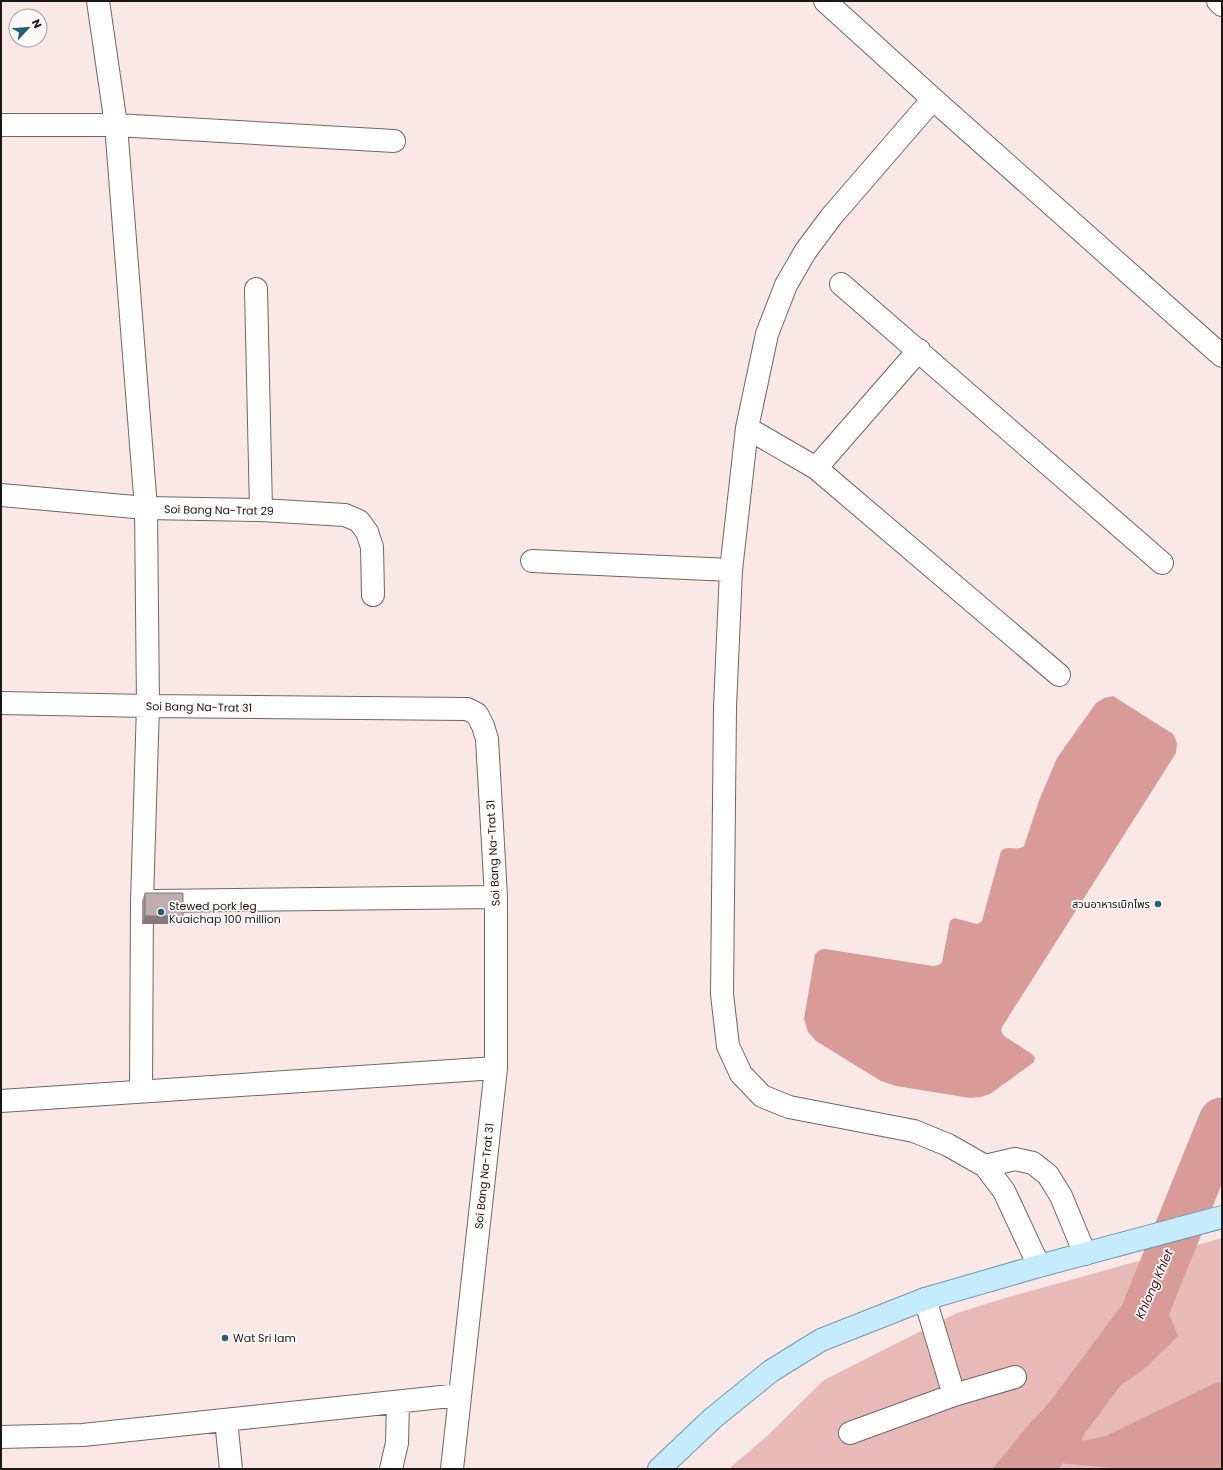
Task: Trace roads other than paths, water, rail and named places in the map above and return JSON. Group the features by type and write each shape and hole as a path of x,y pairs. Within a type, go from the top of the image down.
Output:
{"main road":[{"path":"659,1469 713,1418 771,1371 821,1340 925,1299 1040,1266 1222,1217"}],"street":[{"path":"98,1 116,125 146,508 148,706 142,901 141,1091"},
{"path":"825,1 1222,356"},
{"path":"1218,1 1222,5"},
{"path":"933,99 832,217 805,252 786,285 767,334 747,428 731,570 725,707 722,994 728,1046 741,1074 762,1096 789,1107 914,1132 948,1145 985,1166 1004,1192 1040,1266"},
{"path":"1,125 116,125 394,141"},
{"path":"841,284 919,350 1162,563"},
{"path":"256,289 262,510"},
{"path":"816,468 919,350"},
{"path":"747,428 816,468 1059,675"},
{"name":"Soi Bang Na-Trat 29","path":"1,495 146,508 262,510 345,515 359,521 367,532 372,547 373,595"},
{"path":"532,561 731,570"},
{"name":"Soi Bang Na-Trat 31","path":"1,703 467,709 477,714 484,726 487,739 496,897 496,1068 452,1469"},
{"path":"142,901 496,897"},
{"path":"1,1101 496,1068"},
{"path":"985,1166 1015,1160 1033,1164 1048,1175 1061,1196 1085,1254"},
{"path":"925,1299 954,1395"},
{"path":"850,1433 954,1395 1015,1377"},
{"path":"1,1438 83,1435 460,1395"},
{"path":"391,1469 396,1443 398,1402"},
{"path":"226,1420 230,1469"}],"waterway":[{"name":"Khlong Khlet","path":"1029,1469 1143,1316 1222,1121"}],"place":[{"name":"สวนอาหารเบิกไพร","path":"1158,904"},
{"name":"Stewed pork leg Kuaichap 100 million","path":"161,912"},
{"name":"Wat Sri Iam","path":"225,1338"}]}
